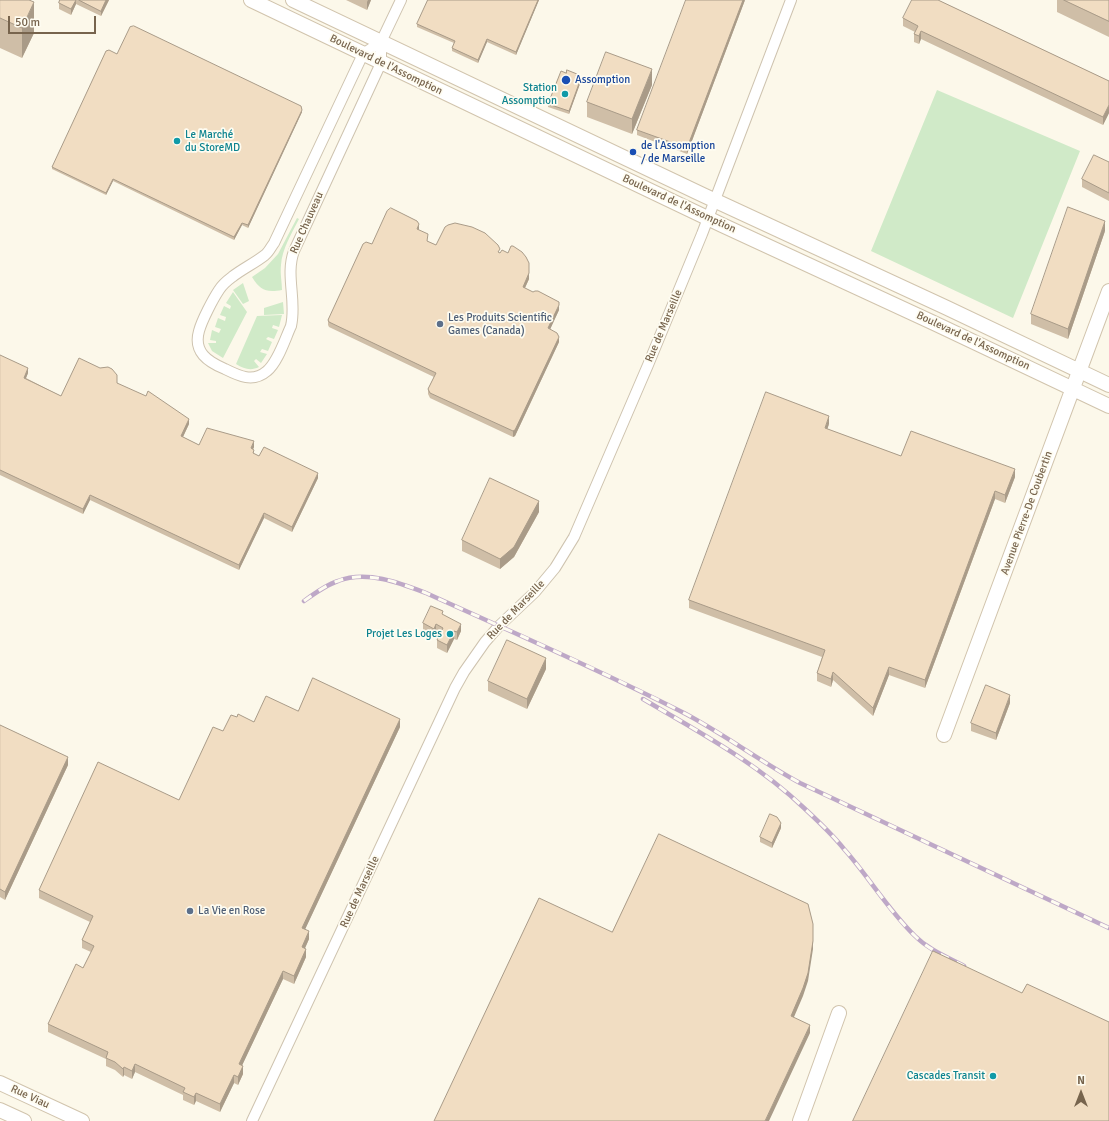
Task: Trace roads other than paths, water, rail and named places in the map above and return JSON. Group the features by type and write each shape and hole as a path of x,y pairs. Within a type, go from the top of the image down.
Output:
{"street":[{"name":"Boulevard de l'Assomption","path":"250,0 708,218 1109,406"},
{"name":"Boulevard de l'Assomption","path":"293,0 715,201 1109,385"},
{"name":"Rue Chauveau","path":"363,54 274,243 266,254 230,278 219,289 202,325 198,337 202,354 211,363 237,375 254,378 262,374 274,363 291,326 293,320 293,309 290,269 294,251 381,63 381,42 401,0"},
{"name":"Rue de Marseille","path":"252,1121 455,688 464,672 499,626 535,592 555,568 574,537 648,365 715,201 790,0"},
{"path":"363,54 381,42"},
{"name":"Avenue Pierre-De Coubertin","path":"944,735 1109,291"},
{"path":"800,1121 839,1013"},
{"name":"Rue Viau","path":"0,1083 82,1121"},
{"path":"0,1110 24,1121"}],"railway":[{"path":"304,601 338,581 360,577 383,579 426,593 652,697 699,721 800,783 1109,928"},
{"path":"643,699 747,762 786,792 835,838 905,926 920,941 964,966"}],"place":[{"name":"Assomption","path":"566,80"},
{"name":"Station Assomption","path":"565,94"},
{"name":"Le Marché du StoreMD","path":"177,141"},
{"name":"de l'Assomption / de Marseille","path":"633,152"},
{"name":"Les Produits Scientific Games (Canada)","path":"440,324"},
{"name":"Projet Les Loges","path":"450,634"},
{"name":"La Vie en Rose","path":"190,911"},
{"name":"Cascades Transit","path":"993,1076"}]}
